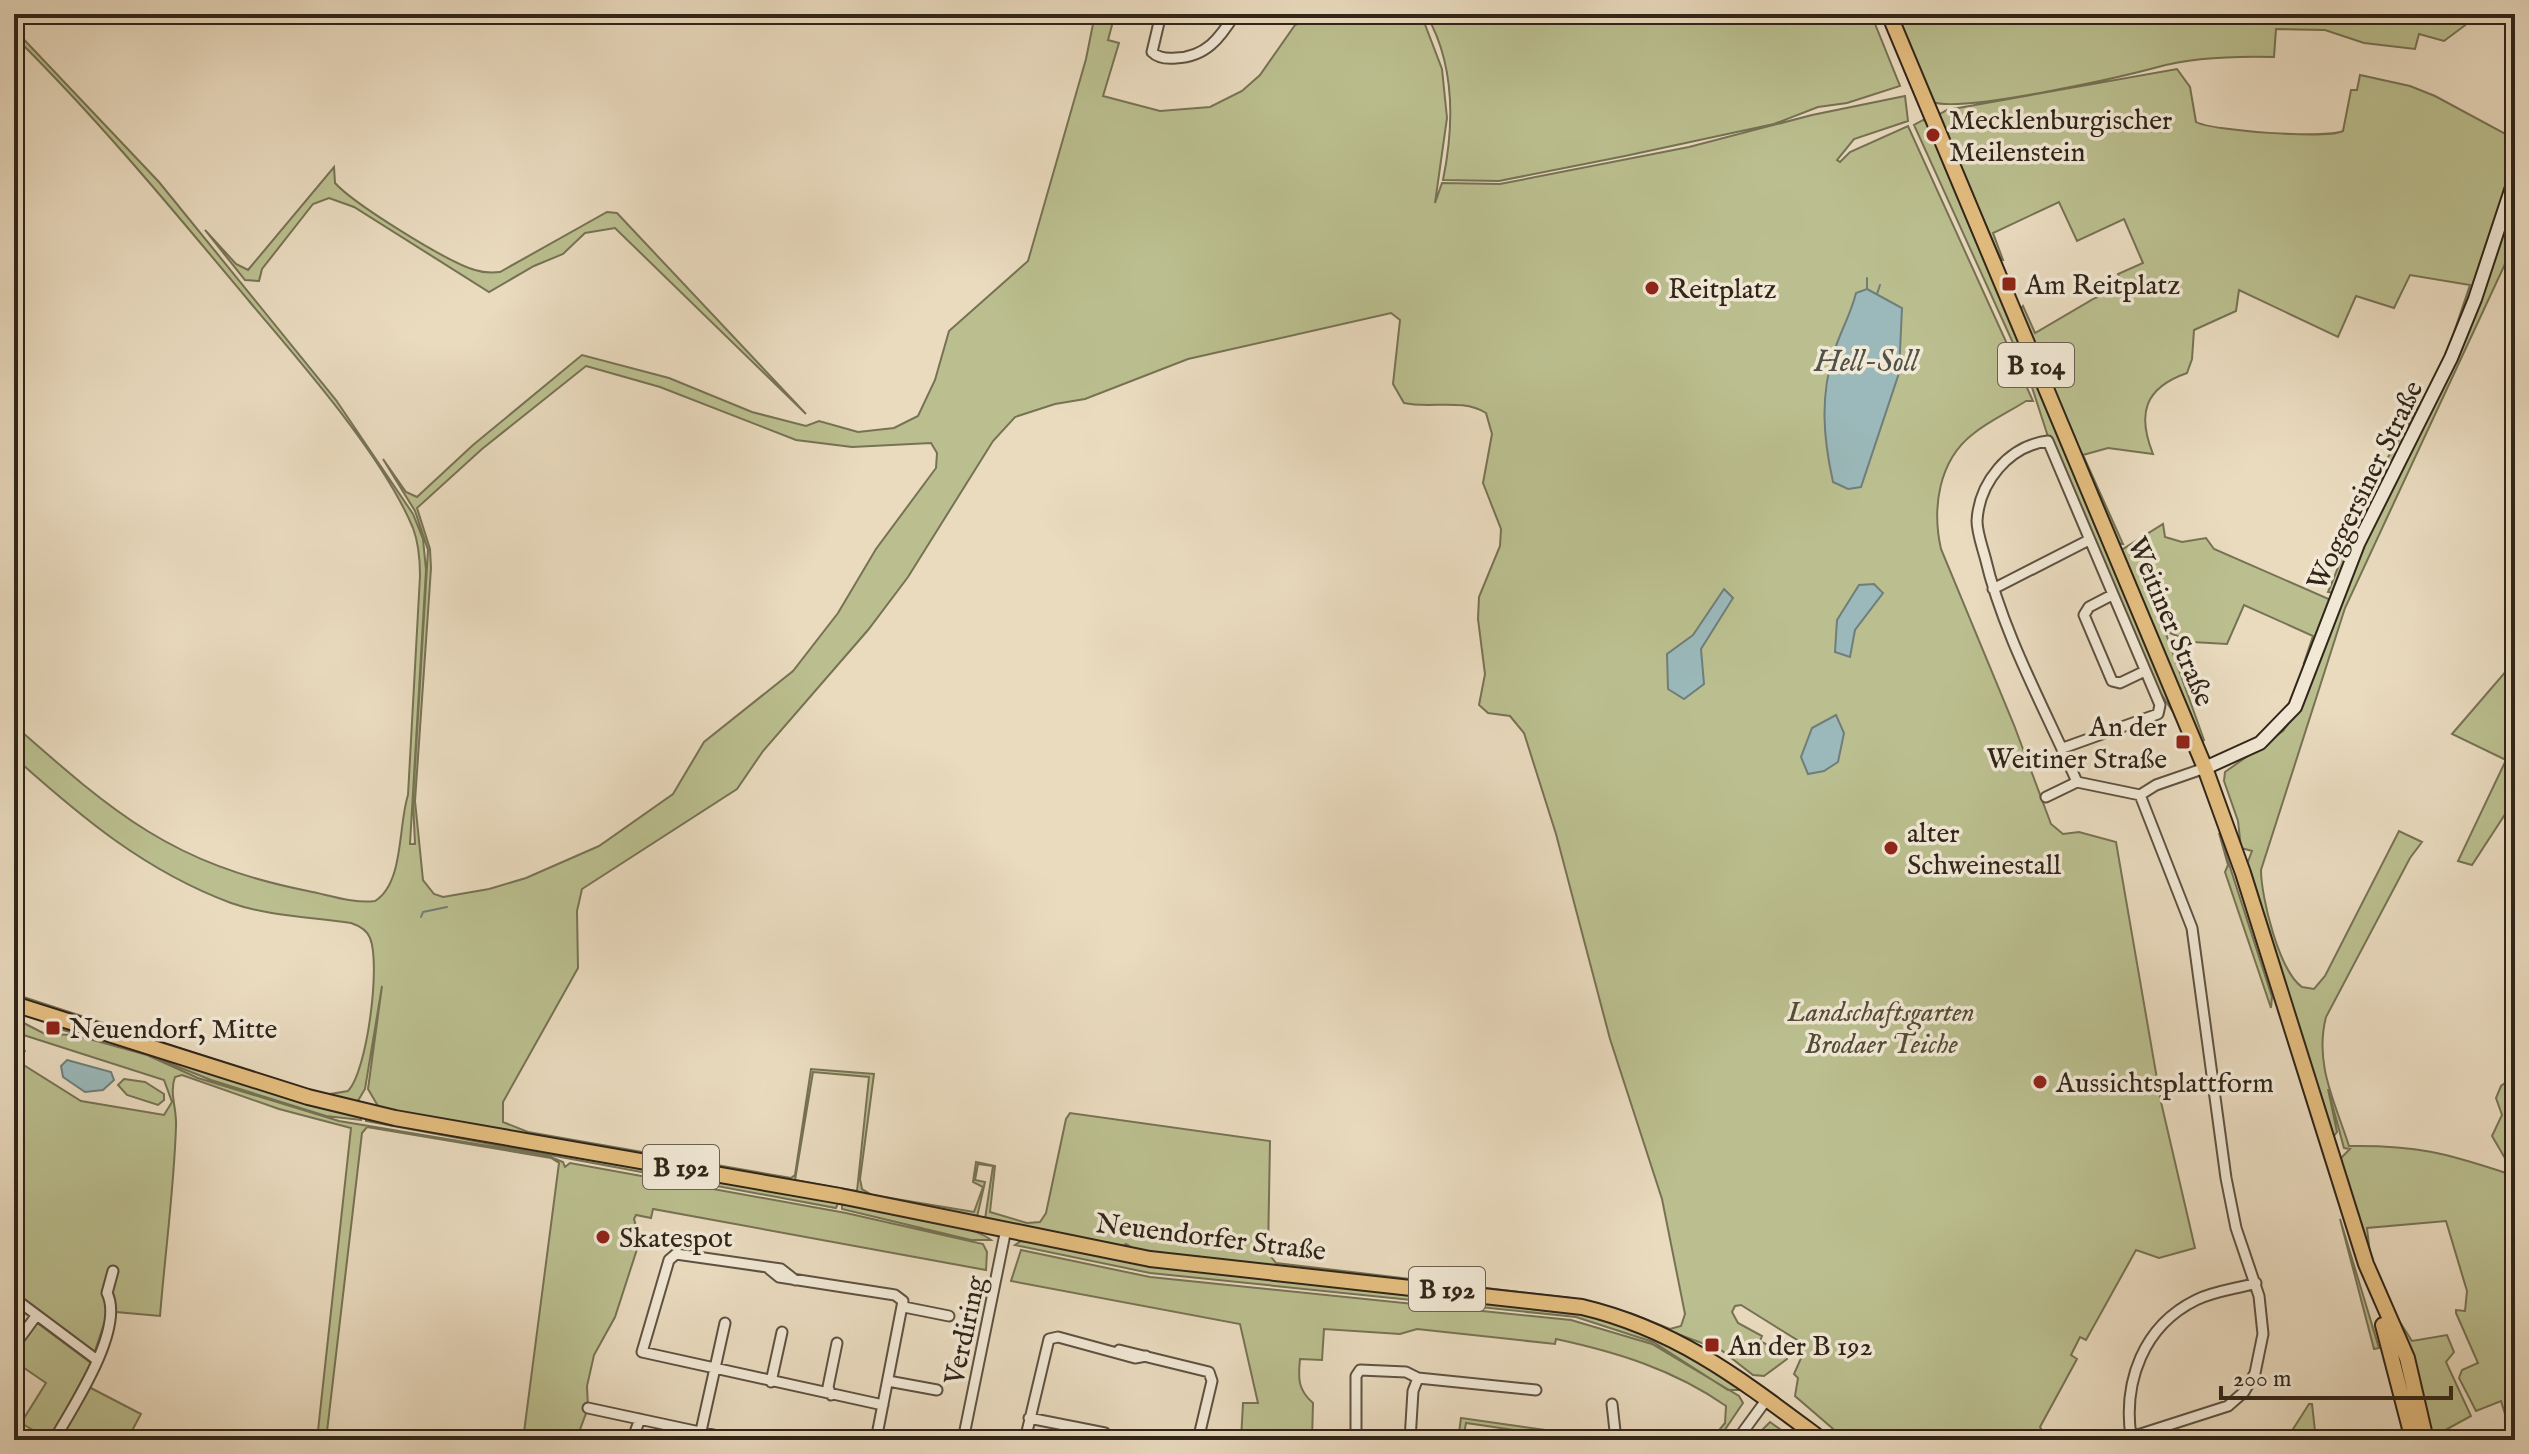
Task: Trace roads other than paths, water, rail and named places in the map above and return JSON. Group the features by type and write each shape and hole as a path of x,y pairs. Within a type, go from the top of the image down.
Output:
{"main road":[{"name":"Weitiner Straße","path":"1889,14 2205,768 2243,873 2366,1264 2413,1440"},
{"name":"Woggersiner Straße","path":"2205,768 2260,743 2295,707 2358,544 2451,358 2475,299 2515,178"},
{"name":"Neuendorfer Straße","path":"14,1004 332,1104 1006,1229 1150,1259 1582,1307 1630,1320 1677,1340 1767,1399 1822,1440"},
{"name":"Weitiner Straße","path":"2366,1264 2407,1358 2426,1440"}],"street":[{"path":"1161,14 1152,52 1159,57 1172,59 1188,57 1214,44 1235,14"},
{"path":"2063,748 2160,710 2087,541 2048,441 2026,448 2007,460 1985,484 1977,523 1993,589 2077,782"},
{"path":"1993,589 2087,541"},
{"path":"2112,595 2089,607 2084,615 2112,681 2120,683 2145,671"},
{"path":"2046,797 2077,782 2140,795 2156,785 2205,768"},
{"path":"2140,795 2192,928 2226,1178 2236,1228 2256,1283 2263,1321 2262,1350 2255,1373 2244,1392 2220,1411 2126,1439 2132,1380 2140,1356 2158,1329 2197,1300 2256,1283"},
{"name":"Verdiring","path":"963,1440 1006,1229"},
{"path":"883,1405 642,1352 669,1260 680,1253 765,1267 795,1280 895,1295 904,1307 949,1316"},
{"path":"54,1440 106,1342 114,1306 107,1293 113,1271"},
{"path":"14,1298 97,1360"},
{"path":"876,1440 904,1307"},
{"path":"14,1346 36,1316"},
{"path":"700,1436 725,1323"},
{"path":"771,1382 782,1332"},
{"path":"1025,1440 1049,1339 1058,1337 1114,1350 1128,1350 1201,1368 1211,1374 1198,1440"},
{"path":"831,1395 828,1387 837,1343"},
{"path":"1356,1440 1356,1376 1360,1370 1406,1372 1418,1378 1536,1390"},
{"path":"1410,1440 1413,1391 1418,1378"},
{"path":"888,1381 937,1390"},
{"path":"1737,1440 1767,1399"},
{"path":"1612,1404 1616,1440"},
{"path":"588,1408 700,1436 737,1440"},
{"path":"1029,1418 1105,1433"},
{"path":"632,1440 640,1419"}],"water":[{"name":"Hell-Soll","path":"1867,289 1902,308 1899,373 1861,487 1848,489 1833,482 1825,433 1825,401 1836,345 1856,293"},
{"path":"1874,584 1883,593 1855,630 1850,657 1835,652 1837,620 1859,585"},
{"path":"1724,589 1733,598 1701,649 1704,684 1684,699 1668,689 1667,654 1693,635"},
{"path":"1836,715 1844,733 1838,762 1824,771 1808,774 1801,757 1812,728"},
{"path":"67,1060 111,1072 114,1080 103,1090 85,1092 63,1077 61,1066"}],"waterway":[{"path":"1867,278 1867,289"},
{"path":"1877,294 1880,285"},
{"path":"421,917 423,912 447,907"},
{"path":"14,1046 25,1051"}],"place":[{"name":"Mecklenburgischer Meilenstein","path":"1933,135"},
{"name":"Am Reitplatz","path":"2009,284"},
{"name":"Reitplatz","path":"1652,288"},
{"name":"An der Weitiner Straße","path":"2183,742"},
{"name":"alter Schweinestall","path":"1891,848"},
{"name":"Neuendorf, Mitte","path":"53,1028"},
{"name":"Aussichtsplattform","path":"2040,1082"},
{"name":"Skatespot","path":"603,1237"},
{"name":"An der B 192","path":"1712,1345"}],"park label":[{"name":"Landschaftsgarten Brodaer Teiche","path":"1881,1027"}]}
